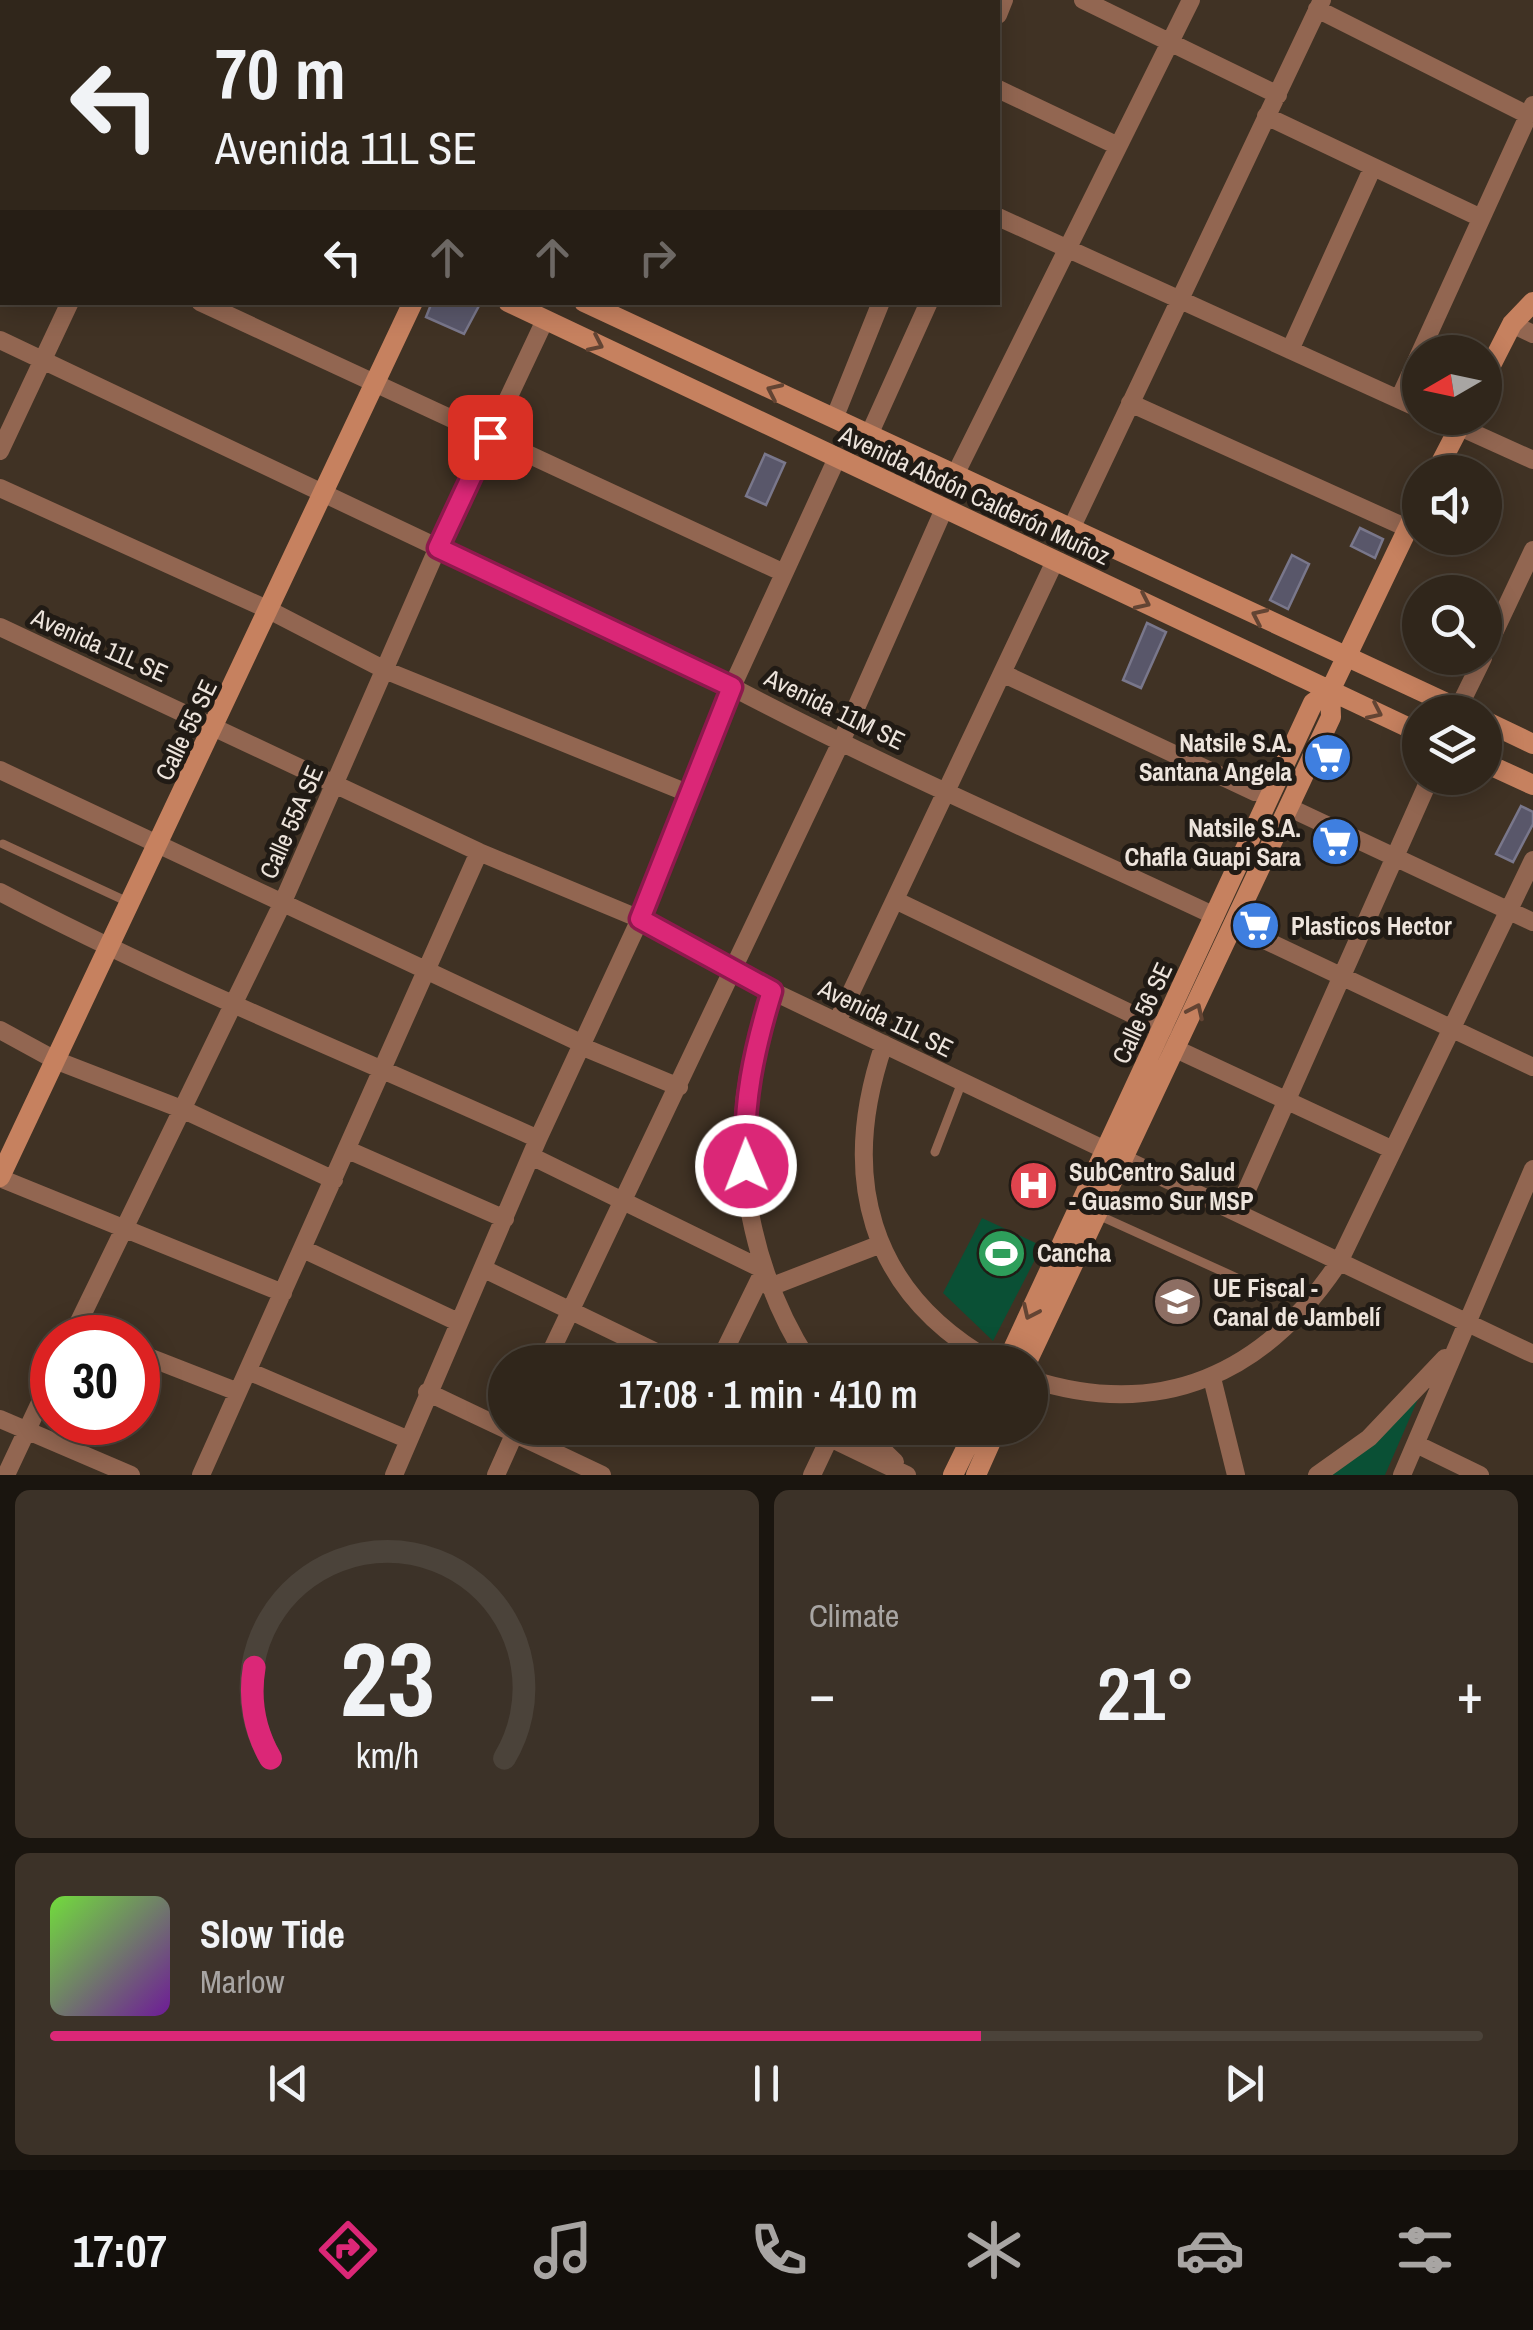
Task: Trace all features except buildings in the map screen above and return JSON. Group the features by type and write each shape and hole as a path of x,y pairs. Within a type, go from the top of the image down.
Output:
{"main road":[{"path":"1502,344 1512,324 1533,302"},
{"name":"Calle 55 SE","path":"0,1177 106,948 217,726 412,305"},
{"name":"Avenida Abdón Calderón Muñoz","path":"514,305 1402,724"},
{"name":"Avenida Abdón Calderón Muñoz","path":"590,305 1427,695"},
{"name":"Calle 56 SE","path":"1036,1345 1098,1215 1114,1157 1163,1029 1313,704 1330,690 1402,539"},
{"name":"Calle 56 SE","path":"1015,1345 1114,1157 1178,1050 1330,717 1330,690"},
{"path":"1502,730 1533,744"},
{"path":"1502,771 1533,786"},
{"path":"954,1475 968,1445"},
{"path":"976,1475 990,1445"}],"street":[{"path":"1084,0 1278,95"},
{"path":"955,475 1190,0"},
{"path":"1071,529 1320,5 1531,110 1399,399"},
{"path":"1000,90 1118,146"},
{"path":"1266,116 1481,218"},
{"path":"1290,350 1373,168"},
{"path":"1000,218 1402,400"},
{"path":"0,451 69,305"},
{"path":"206,305 784,573"},
{"path":"834,418 879,305"},
{"path":"869,435 928,305"},
{"name":"Calle 55A SE","path":"82,1315 282,904 438,548 544,320"},
{"path":"1512,324 1533,334"},
{"name":"Avenida 11M SE","path":"0,340 732,687 840,744 948,789 1215,916"},
{"path":"1130,403 1402,526"},
{"path":"1482,435 1533,460"},
{"path":"394,1475 427,1392 640,919 732,687 837,458"},
{"path":"0,488 269,610 387,671 690,794"},
{"path":"554,1345 840,744 944,510"},
{"path":"1502,616 1533,550"},
{"path":"837,1022 1056,561"},
{"name":"Avenida 11L SE","path":"0,627 480,852 640,919 772,991 1533,1354"},
{"path":"1002,674 1255,792"},
{"path":"0,770 584,1046 679,1087"},
{"path":"1238,1212 1422,795"},
{"path":"1288,807 1533,922"},
{"path":"201,1475 480,852"},
{"path":"1048,1383 1106,1395 1150,1393 1212,1378 1278,1337 1312,1303 1339,1262 1533,860"},
{"path":"0,892 106,948 230,1006 382,1068 535,1148 767,1278"},
{"path":"895,900 1163,1029"},
{"path":"1235,926 1533,1067"},
{"path":"772,991 751,1060 744,1130 748,1201 767,1278 800,1345"},
{"path":"0,1030 55,1060 184,1110 334,1180"},
{"path":"884,1044 867,1092 861,1143 866,1194 881,1244 902,1283 930,1318 969,1345"},
{"path":"1178,1050 1392,1150"},
{"path":"348,1150 505,1219"},
{"path":"1402,1475 1465,1323 1528,1196 1533,1169"},
{"path":"0,1177 283,1292"},
{"path":"729,1345 767,1278 881,1244"},
{"path":"303,1250 458,1322"},
{"path":"484,1268 642,1345"},
{"path":"1317,1475 1369,1438 1457,1345"},
{"path":"160,1362 238,1392"},
{"path":"248,1371 409,1440"},
{"path":"1212,1378 1236,1475"},
{"path":"427,1392 488,1418"},
{"path":"0,1419 131,1475"},
{"path":"6,1475 30,1424"},
{"path":"1416,1444 1480,1475"},
{"path":"496,1475 509,1445"},
{"path":"545,1445 602,1475"},
{"path":"812,1475 826,1445"},
{"path":"846,1445 908,1475"},
{"path":"877,1445 908,1475"}],"lane":[{"path":"3,844 130,904"},
{"path":"935,1152 962,1082"},
{"path":"1098,1215 1237,1278"}],"green space":[{"path":"982,1218 1042,1246 993,1341 943,1293"},
{"path":"1418,1399 1385,1475 1327,1475"}],"place":[{"name":"Natsile S.A. Santana Angela","path":"1327,757"},
{"name":"Natsile S.A. Chafla Guapi Sara","path":"1336,842"},
{"name":"Plasticos Hector","path":"1256,926"},
{"name":"SubCentro Salud - Guasmo Sur MSP","path":"1034,1186"},
{"name":"Cancha","path":"1002,1253"},
{"name":"UE Fiscal - Canal de Jambelí","path":"1178,1302"}],"route":[{"path":"490,437 438,548 732,687 640,919 772,991 751,1060 744,1130 746,1166"}]}
